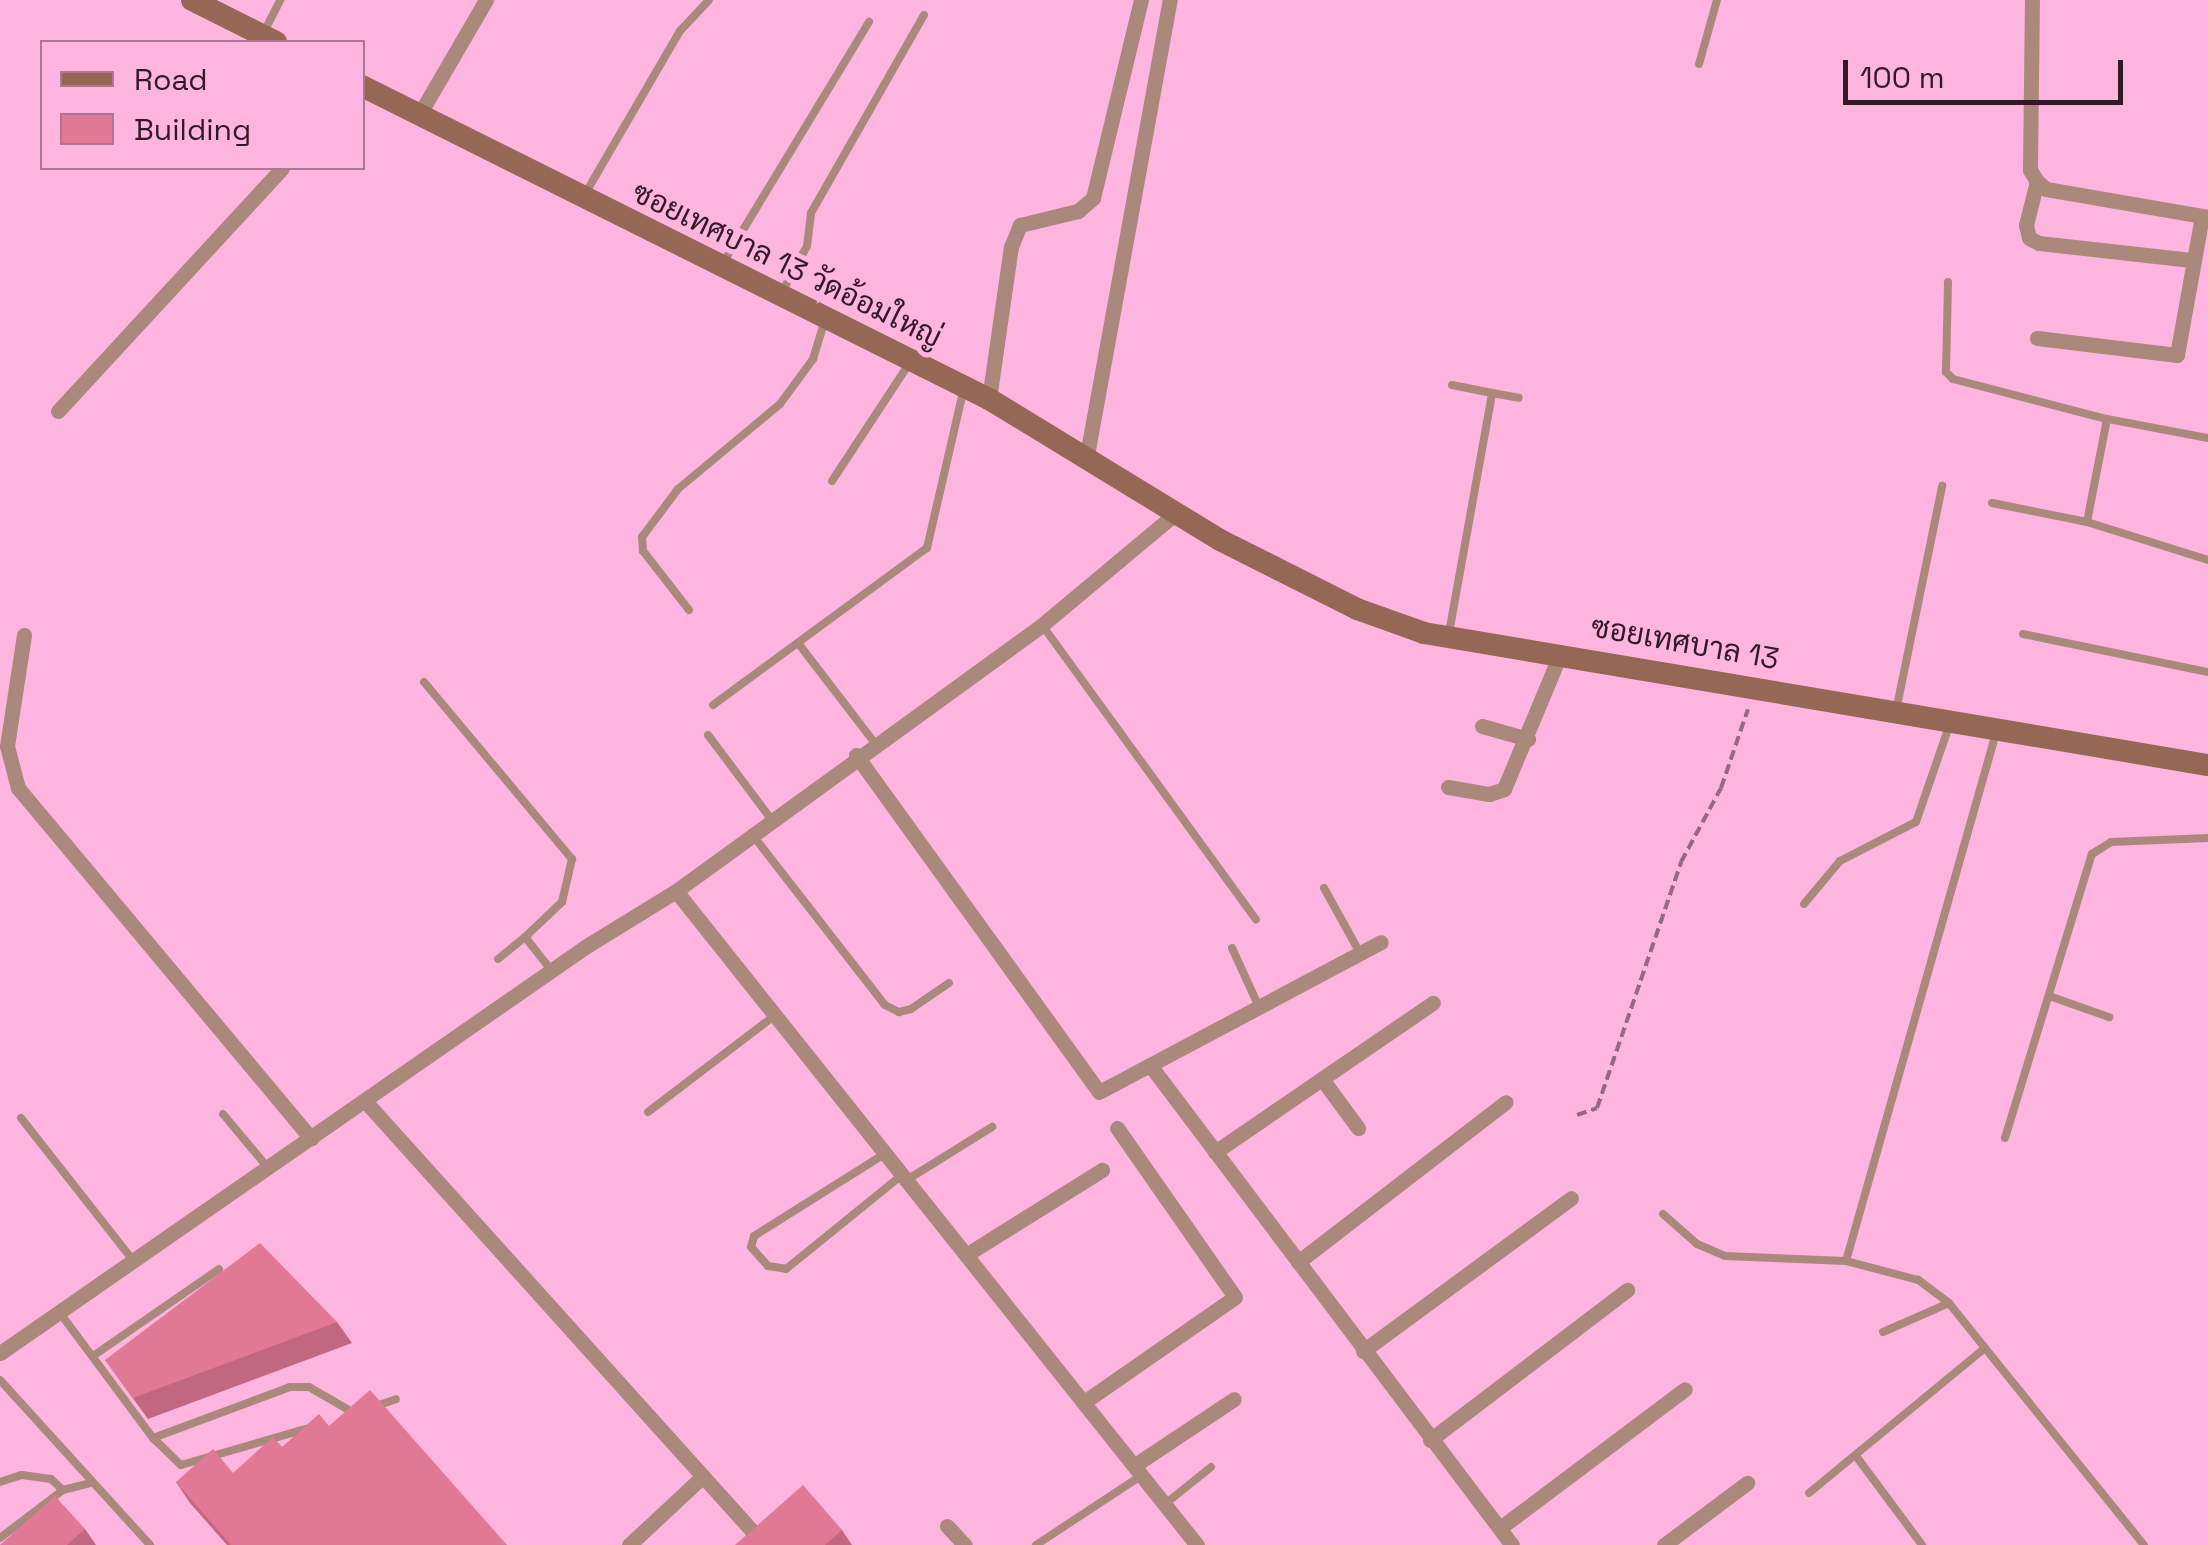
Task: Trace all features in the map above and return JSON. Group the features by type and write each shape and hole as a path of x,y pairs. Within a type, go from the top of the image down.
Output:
{"street":[{"path":"192,0 269,39"},
{"path":"419,114 486,0"},
{"path":"989,399 1011,247 1020,225 1078,211 1092,198 1140,0"},
{"path":"1087,455 1170,0"},
{"path":"2032,0 2030,170 2037,181 2046,189 2205,217 2191,260 2184,344 2177,354 2037,338"},
{"name":"ซอยเทศบาล 13 วัดอ้อมใหญ่","path":"365,87 989,399 1176,512"},
{"path":"58,411 280,170"},
{"path":"2037,181 2026,225 2039,243 2191,260"},
{"path":"0,1353 60,1314 131,1258 269,1168 552,971 676,892 856,755 1042,624 1176,512"},
{"name":"ซอยเทศบาล 13","path":"1176,512 1358,609 1448,637 1561,652 2208,765"},
{"path":"24,635 6,746 18,788 311,1139"},
{"path":"1448,787 1489,794 1504,789 1561,652"},
{"path":"1482,726 1528,739"},
{"path":"856,755 1089,1086 1099,1092 1381,942"},
{"path":"676,892 1142,1468 1197,1545"},
{"path":"1215,1152 1433,1003"},
{"path":"1150,1065 1512,1545"},
{"path":"1322,1078 1358,1128"},
{"path":"365,1101 754,1533"},
{"path":"1298,1262 1506,1102"},
{"path":"1086,1400 1236,1297 1117,1128"},
{"path":"969,1253 1102,1170"},
{"path":"1362,1351 1572,1198"},
{"path":"1430,1440 1626,1290"},
{"path":"1500,1528 1685,1389"},
{"path":"1142,1468 1234,1399"},
{"path":"629,1545 703,1476"},
{"path":"1664,1545 1747,1483"},
{"path":"947,1526 965,1545"}],"lane":[{"path":"269,39 280,0"},
{"path":"583,198 680,31 709,0"},
{"path":"1699,64 1717,0"},
{"path":"780,296 807,246 811,213 924,16"},
{"path":"721,267 869,22"},
{"path":"1948,282 1946,372 1952,379 2107,419 2208,438"},
{"path":"690,610 642,551 642,537 678,488 780,404 813,359 825,318"},
{"path":"832,480 912,361"},
{"path":"1452,385 1518,398"},
{"path":"713,705 928,548 964,387"},
{"path":"1448,637 1492,393"},
{"path":"2087,522 2107,419"},
{"path":"1896,710 1942,486"},
{"path":"1992,503 2087,522 2208,560"},
{"path":"1042,624 1256,920"},
{"path":"2023,634 2208,672"},
{"path":"798,644 874,742"},
{"path":"424,682 572,860 562,902 498,959"},
{"path":"1804,904 1840,861 1916,822 1952,719"},
{"path":"1846,1261 1997,729"},
{"path":"708,735 771,819"},
{"path":"752,833 885,1005 911,1009 949,983"},
{"path":"2005,1138 2100,844 2208,838"},
{"path":"1324,888 1360,953"},
{"path":"524,938 552,971"},
{"path":"1232,948 1259,1007"},
{"path":"2050,996 2109,1017"},
{"path":"648,1112 774,1016"},
{"path":"223,1114 269,1168"},
{"path":"22,1118 131,1258"},
{"path":"888,1151 754,1236 751,1247 768,1266 786,1270 908,1175 992,1127"},
{"path":"1663,1214 1698,1244 1726,1256 1846,1261 1898,1271 1949,1303 2144,1545"},
{"path":"93,1356 218,1269"},
{"path":"1883,1332 1949,1303"},
{"path":"60,1314 153,1438 170,1458 187,1466 323,1424"},
{"path":"1809,1493 1985,1348"},
{"path":"0,1380 150,1545"},
{"path":"153,1438 290,1387 309,1387 354,1413"},
{"path":"339,1418 396,1399"},
{"path":"1856,1456 1922,1545"},
{"path":"1166,1504 1211,1467"},
{"path":"1036,1545 1142,1468"},
{"path":"0,1482 22,1474 50,1479 64,1490"},
{"path":"0,1538 64,1490 91,1483"}],"path":[{"path":"1577,1115 1597,1108 1681,862 1721,788 1756,686"}],"building":[{"path":"260,1243 337,1322 133,1398 105,1360"},
{"path":"370,1390 507,1545 231,1545 176,1482 213,1449 233,1473 273,1437 282,1447 319,1414 329,1426"},
{"path":"803,1485 842,1530 825,1545 735,1545"},
{"path":"55,1496 85,1529 67,1545 0,1545"}]}
